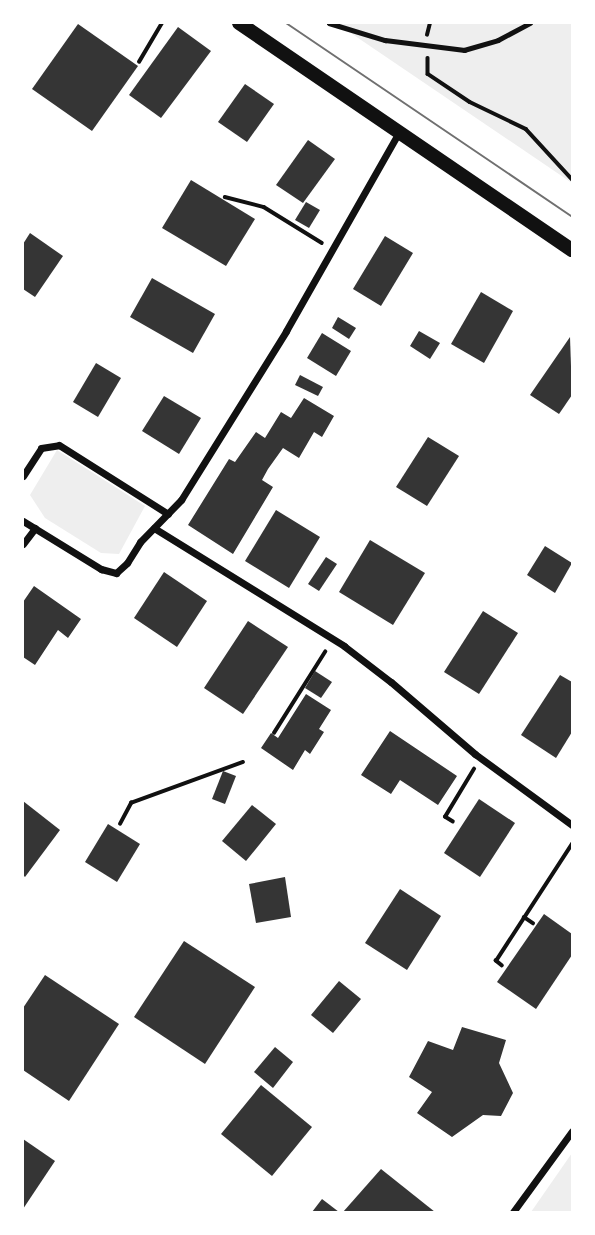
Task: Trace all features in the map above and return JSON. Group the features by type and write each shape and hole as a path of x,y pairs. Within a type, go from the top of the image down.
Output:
{"main road":[{"path":"249,25 572,250"}],"street":[{"path":"23,521 101,569 116,573 181,500 272,353 399,132"},
{"path":"23,476 41,448 59,445 168,513"},
{"path":"23,544 35,528"},
{"path":"154,528 333,639 391,682 481,759 572,825"},
{"path":"513,1212 572,1131"}],"lane":[{"path":"329,23 385,40 464,50 494,42 530,23"}],"path":[{"path":"139,62 162,23"},
{"path":"423,46 429,60 428,74 470,103 526,129 572,179"},
{"path":"225,197 264,207 332,250"},
{"path":"274,733 333,639"},
{"path":"453,822 446,817 481,759"},
{"path":"120,824 131,803 243,762"},
{"path":"502,966 496,961 572,844"},
{"path":"524,917 533,923"}],"shaded area":[{"path":"336,23 572,23 572,183"},
{"path":"57,450 145,506 119,554 101,553 45,518 30,495"},
{"path":"572,1153 572,1212 531,1212"}],"building":[{"path":"78,24 138,66 92,131 32,89"},
{"path":"178,27 211,51 161,118 129,95"},
{"path":"245,84 274,104 247,142 218,122"},
{"path":"308,140 335,159 303,203 276,185"},
{"path":"191,180 255,219 226,266 162,228"},
{"path":"306,202 320,210 309,228 295,220"},
{"path":"30,233 63,256 35,297 23,289 23,244"},
{"path":"385,236 413,253 381,306 353,289"},
{"path":"152,278 215,314 193,353 130,317"},
{"path":"481,292 513,311 484,363 451,344"},
{"path":"338,317 356,328 349,339 332,328"},
{"path":"419,331 440,343 430,359 410,346"},
{"path":"322,333 351,351 336,376 307,358"},
{"path":"570,337 572,395 559,414 530,395"},
{"path":"96,363 121,378 98,417 73,402"},
{"path":"300,375 323,387 318,396 295,385"},
{"path":"164,396 201,418 179,454 142,431"},
{"path":"304,398 334,416 322,437 314,432 299,458 283,448 262,480 273,487 233,554 188,525 229,459 235,462 256,432 265,438 281,412 291,418"},
{"path":"428,437 459,456 427,506 396,487"},
{"path":"276,510 320,537 289,588 245,561"},
{"path":"370,540 425,573 393,625 339,592"},
{"path":"545,546 572,563 555,593 527,575"},
{"path":"326,557 337,564 319,591 308,584"},
{"path":"164,572 207,601 177,647 134,618"},
{"path":"34,586 81,619 68,638 58,630 35,665 23,657 23,602"},
{"path":"483,611 518,633 479,694 444,672"},
{"path":"248,621 288,647 243,714 204,688"},
{"path":"315,671 332,682 321,698 305,688"},
{"path":"560,675 572,682 572,732 556,758 521,735"},
{"path":"306,694 331,710 319,729 324,732 310,754 305,750 293,770 261,748 271,733 278,738"},
{"path":"390,731 457,776 438,805 400,780 391,794 361,775"},
{"path":"223,771 236,776 225,804 212,799"},
{"path":"479,799 515,823 480,877 444,853"},
{"path":"23,801 60,830 25,877 23,875"},
{"path":"252,805 276,824 246,861 222,841"},
{"path":"108,824 140,844 117,882 85,862"},
{"path":"285,877 291,917 256,923 249,884"},
{"path":"400,889 441,916 407,970 365,943"},
{"path":"544,914 572,934 572,955 536,1009 497,982"},
{"path":"184,941 255,987 205,1064 134,1017"},
{"path":"45,975 119,1024 69,1101 23,1070 23,1008"},
{"path":"339,981 361,999 333,1033 311,1015"},
{"path":"462,1027 506,1040 499,1063 513,1093 501,1116 483,1115 452,1137 417,1113 432,1092 409,1077 428,1041 453,1050"},
{"path":"275,1047 293,1062 273,1088 254,1072"},
{"path":"261,1085 312,1127 272,1176 221,1134"},
{"path":"23,1139 55,1161 23,1209"},
{"path":"381,1169 435,1212 343,1212"},
{"path":"322,1199 339,1212 312,1212"}],"tram line":[{"path":"286,23 572,217"}]}
